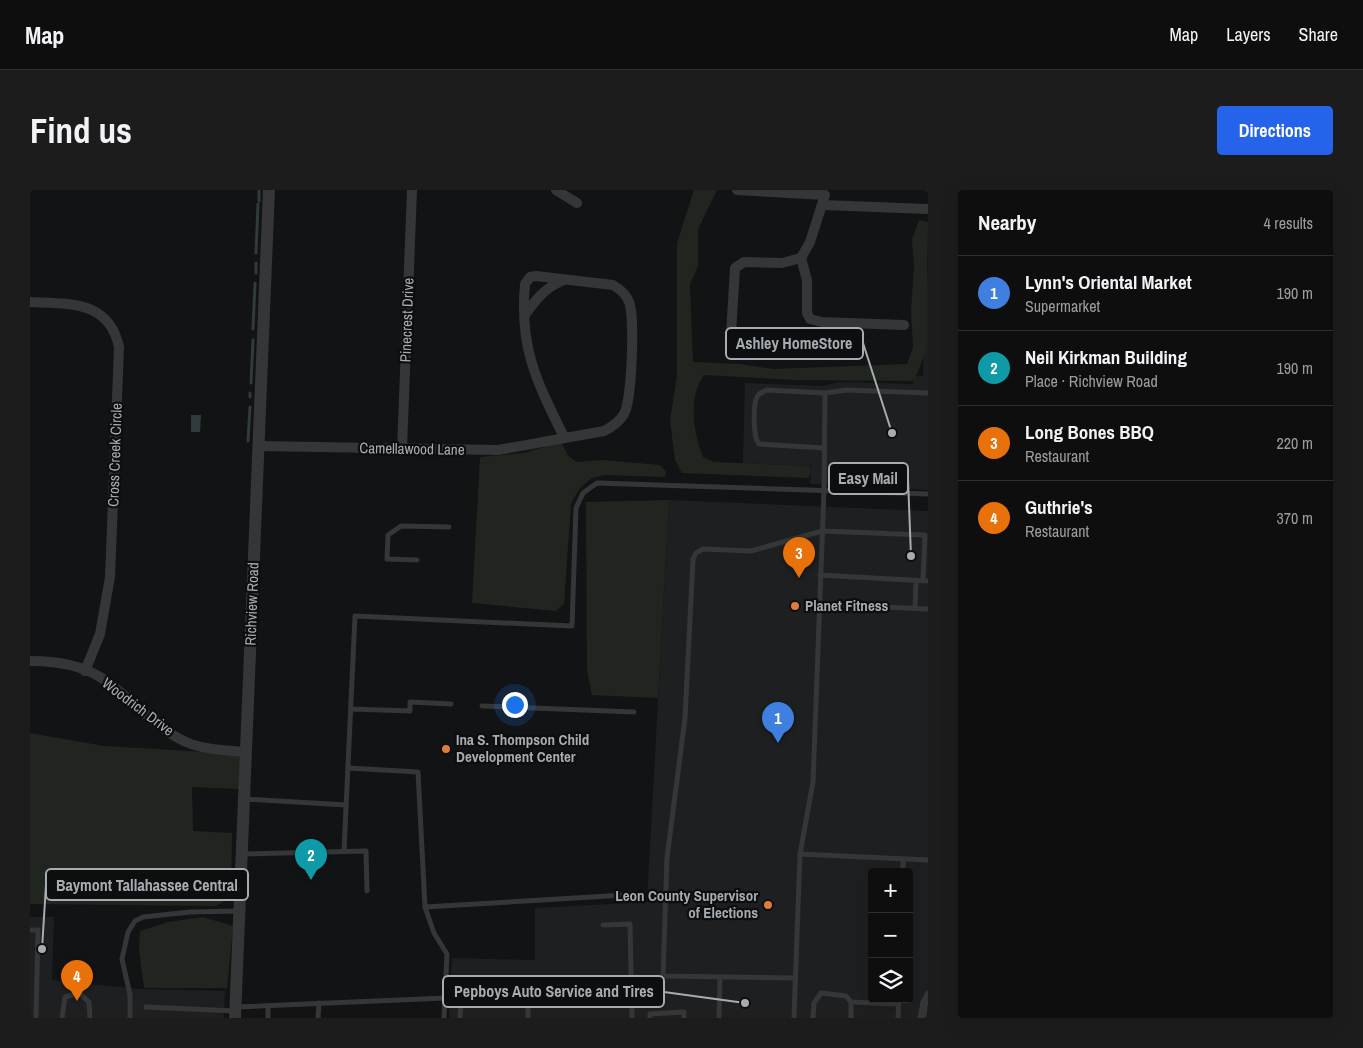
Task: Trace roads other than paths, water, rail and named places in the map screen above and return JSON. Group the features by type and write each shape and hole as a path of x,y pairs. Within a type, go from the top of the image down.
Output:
{"street":[{"name":"Richview Road","path":"235,1012 269,190"},
{"name":"Pinecrest Drive","path":"402,449 412,190"},
{"path":"556,190 577,204"},
{"path":"737,190 824,196 928,209"},
{"path":"824,196 810,242 801,258 807,280 806,313 810,319 822,322 904,325"},
{"path":"730,351 734,268 744,262 782,263 801,258"},
{"path":"530,277 565,280 613,285 626,297 631,312 632,325 628,407 616,425 604,432 564,437 533,371 528,354 525,284 530,277"},
{"path":"525,314 538,296 549,286 565,280"},
{"name":"Cross Creek Circle","path":"30,302 70,304 94,310 107,321 116,334 119,347 110,576 100,634 86,671"},
{"name":"Camellawood Lane","path":"258,446 498,450 522,447 564,437"},
{"name":"Woodrich Drive","path":"30,661 69,664 100,677 160,725 184,741 203,749 246,752"}],"lane":[{"path":"824,448 765,446 759,444 754,436 756,398 760,393 767,390 825,393 846,390 928,393"},
{"path":"794,1018 800,854 813,782 824,491 825,393"},
{"path":"344,851 355,616 572,626 576,508 583,493 597,484 928,494"},
{"path":"417,560 387,558 388,535 401,526 449,527"},
{"path":"794,978 663,976 667,858 685,718 693,559 696,553 703,549 751,551 822,531 925,535 926,581 820,575"},
{"path":"915,608 916,580"},
{"path":"819,604 928,609"},
{"path":"351,709 410,711 410,702 451,704"},
{"path":"482,706 634,712"},
{"path":"348,768 418,772 425,907 434,933 447,954 444,1018"},
{"path":"244,799 346,804"},
{"path":"241,854 366,850 367,891"},
{"path":"800,854 928,860"},
{"path":"903,859 903,868"},
{"path":"425,907 625,895"},
{"path":"130,1018 130,995 122,959 128,932 135,921 143,917 190,912 239,911"},
{"path":"603,925 630,924 632,1018"},
{"path":"30,930 38,930 36,1018"},
{"path":"719,1018 720,977"},
{"path":"460,1018 461,997 464,988 475,980 516,982 528,993 528,1018"},
{"path":"62,1018 65,996 79,993 89,1002 90,1018"},
{"path":"813,1018 816,998 821,993 841,994 851,1002 868,1002"},
{"path":"922,1018 923,1002 928,993"},
{"path":"146,1007 235,1012 268,1006 445,998"},
{"path":"851,1002 851,1018"},
{"path":"922,1018 925,1005 928,1002"},
{"path":"318,1018 319,1003"},
{"path":"898,1018 899,1003"},
{"path":"268,1006 268,1018"},
{"path":"214,1010 214,1018"},
{"path":"650,1018 650,1014 684,1012 684,1018"}],"waterway":[{"path":"259,190 259,201"},
{"path":"256,253 258,204"},
{"path":"256,263 256,273"},
{"path":"253,329 255,283"},
{"path":"251,383 253,340"},
{"path":"248,441 250,407"}],"place":[{"name":"Ashley HomeStore","path":"892,433"},
{"name":"Easy Mail","path":"911,556"},
{"name":"Long Bones BBQ","path":"799,578"},
{"name":"Planet Fitness","path":"795,606"},
{"name":"Lynn's Oriental Market","path":"778,743"},
{"name":"Ina S. Thompson Child Development Center","path":"446,749"},
{"name":"Neil Kirkman Building","path":"311,880"},
{"name":"Leon County Supervisor of Elections","path":"768,905"},
{"name":"Baymont Tallahassee Central","path":"42,949"},
{"name":"Guthrie's","path":"77,1001"},
{"name":"Pepboys Auto Service and Tires","path":"745,1003"}]}
